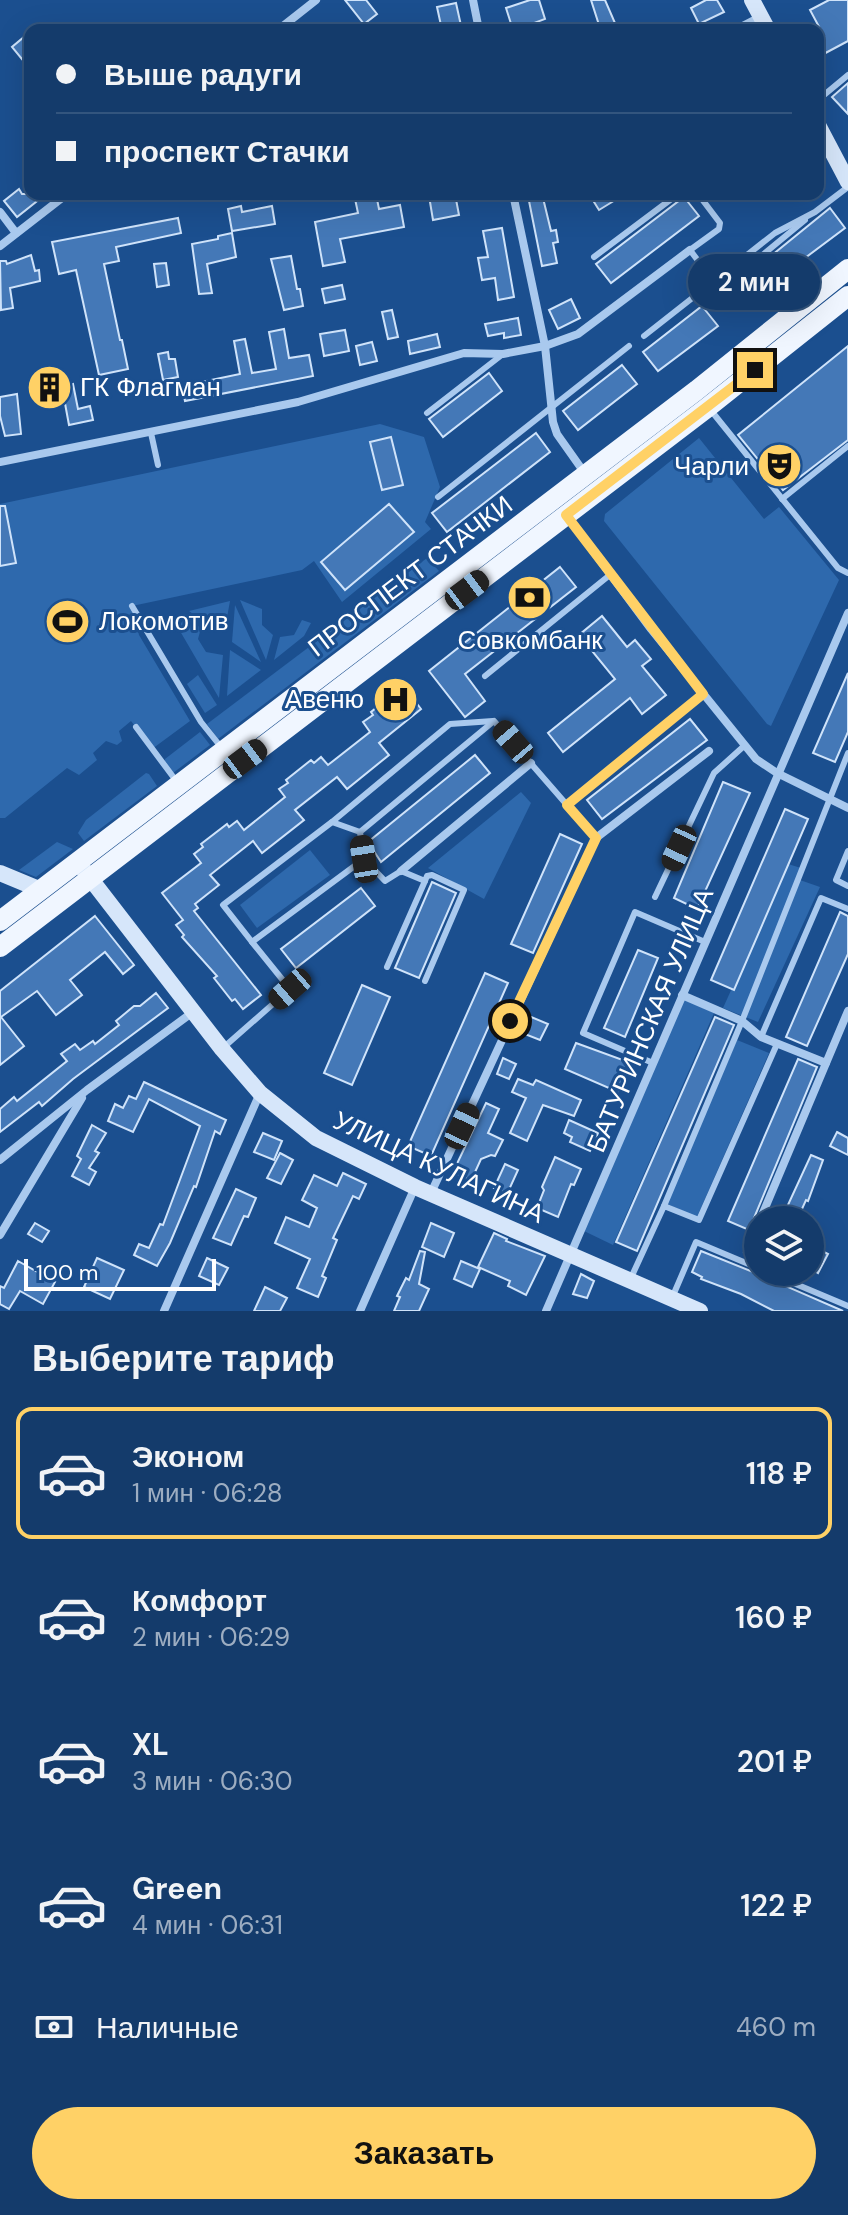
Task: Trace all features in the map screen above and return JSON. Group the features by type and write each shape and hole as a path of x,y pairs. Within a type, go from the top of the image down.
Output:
{"main road":[{"name":"ПРОСПЕКТ СТАЧКИ","path":"0,947 178,784 586,475 848,269"},
{"name":"ПРОСПЕКТ СТАЧКИ","path":"0,921 41,890 84,870 566,515 848,296"}],"street":[{"path":"286,24 316,0"},
{"path":"473,0 478,24"},
{"path":"752,0 764,23"},
{"path":"824,137 848,184"},
{"path":"0,246 59,200"},
{"path":"514,200 545,346 551,408 557,434 586,475"},
{"path":"0,212 16,233"},
{"path":"0,462 298,402 464,353 503,354 545,346 578,334 690,250"},
{"path":"566,515 756,759 777,773 848,808"},
{"name":"БАТУРИНСКАЯ УЛИЦА","path":"546,1311 848,613"},
{"path":"431,1193 596,838 709,751"},
{"path":"401,871 531,763"},
{"name":"УЛИЦА КУЛАГИНА","path":"84,870 222,1049 260,1093 316,1138 415,1187 700,1311"},
{"path":"0,873 41,890"},
{"path":"682,995 742,1021 761,1037 826,1063"},
{"path":"766,1206 848,1011"},
{"path":"0,1160 87,1090 193,1012"},
{"path":"0,1235 87,1090"},
{"path":"164,1311 260,1093"},
{"path":"360,1311 415,1187"}],"lane":[{"path":"824,95 848,75"},
{"path":"703,200 720,223 719,229 690,250 720,290 848,184"},
{"path":"594,257 670,200"},
{"path":"644,336 714,282"},
{"path":"438,497 629,346"},
{"path":"427,413 503,354"},
{"path":"708,407 838,568 848,573"},
{"path":"151,433 158,465"},
{"path":"782,499 848,446"},
{"path":"485,676 611,574"},
{"path":"132,606 201,722 224,750"},
{"path":"567,805 703,694"},
{"path":"494,721 596,838"},
{"path":"222,1049 290,989 223,905 332,822 450,724 494,721"},
{"path":"360,832 494,721"},
{"path":"136,727 178,784"},
{"path":"655,897 714,773 744,746"},
{"path":"630,1280 742,1021 848,753"},
{"path":"332,822 360,832"},
{"path":"360,832 364,859 385,881 401,871 425,881"},
{"path":"848,851 836,880 848,886"},
{"path":"252,942 364,859"},
{"path":"387,967 427,876 432,875 464,890 425,981"},
{"path":"761,1037 821,898 848,909"},
{"path":"653,1063 583,1033 635,912 705,942"},
{"path":"664,1206 699,1220 777,1044"},
{"path":"672,1298 696,1242 744,1262"},
{"path":"800,1286 848,1306"}],"shaded area":[{"name":"Локомотив","path":"380,424 424,437 440,487 425,522 431,529 342,602 314,561 302,570 132,606 139,635 190,721 152,749 131,721 119,731 122,741 117,745 106,741 93,753 97,760 79,775 67,768 5,818 0,818 0,504"},
{"path":"699,438 764,519 779,507 839,580 771,726 604,521 605,514"},
{"path":"427,558 439,571 218,739 207,724"},
{"path":"240,600 262,609 262,625 273,635 266,660"},
{"path":"230,601 226,623 219,620 207,624 189,611"},
{"path":"235,605 261,662 232,642"},
{"path":"185,617 201,628 198,639 206,652 223,655 219,698 180,631"},
{"path":"302,620 311,623 304,636 274,660 280,637 294,635"},
{"path":"230,650 261,670 227,696"},
{"path":"198,675 217,705 205,713 187,684"},
{"path":"200,732 210,745 173,773 165,759"},
{"path":"146,773 157,786 84,841 78,833 86,820"},
{"path":"521,792 531,803 484,899 428,868"},
{"path":"57,842 73,849 36,877 19,870"},
{"path":"310,850 330,875 257,928 240,905"},
{"path":"788,864 801,868 797,879 820,887 758,1022 723,1008"},
{"path":"683,999 714,1013 613,1245 584,1231"},
{"path":"737,1040 769,1053 697,1217 667,1204"}],"building":[{"path":"345,0 366,0 377,14 364,24"},
{"path":"539,0 545,19 534,24 511,24 506,8"},
{"path":"591,0 605,0 615,24 599,24"},
{"path":"706,0 717,0 724,12 699,24 691,8"},
{"path":"829,0 848,0 848,41 824,54 824,24 818,24 810,10"},
{"path":"456,3 461,24 441,24 437,7"},
{"path":"24,37 24,62 12,47"},
{"path":"848,83 848,114 832,97"},
{"path":"19,189 24,194 24,200 38,200 17,217 4,201"},
{"path":"355,200 377,200 379,209 400,205 404,227 340,239 345,262 323,266 315,222 358,213"},
{"path":"430,200 456,200 459,215 433,220"},
{"path":"543,200 551,231 556,230 558,242 553,243 557,263 542,266 529,201"},
{"path":"593,200 615,200 599,210"},
{"path":"680,200 686,200 699,216 611,283 596,264"},
{"path":"241,206 242,212 272,206 275,224 232,231 228,209"},
{"path":"830,208 845,228 741,306 729,290"},
{"path":"178,218 181,233 116,247 119,261 104,264 128,369 99,375 76,270 59,274 52,242"},
{"path":"502,228 514,297 498,300 495,278 482,280 478,258 488,257 483,231"},
{"path":"232,233 236,257 207,264 212,293 199,294 192,244"},
{"path":"31,255 35,271 39,270 40,281 10,288 13,308 1,310 0,261 7,264"},
{"path":"291,256 303,306 284,310 271,259"},
{"path":"166,263 169,285 157,287 154,264"},
{"path":"342,285 345,299 325,303 322,289"},
{"path":"571,299 580,318 558,329 549,310"},
{"path":"702,306 718,326 658,371 643,352"},
{"path":"392,310 398,337 388,339 382,312"},
{"path":"518,318 521,335 504,338 504,333 488,336 485,324"},
{"path":"284,329 289,358 309,355 313,376 185,401 182,386 240,374 234,341 245,339 252,373 276,369 269,332"},
{"path":"345,330 349,351 324,356 320,334"},
{"path":"437,334 440,347 410,354 408,341"},
{"path":"372,342 377,361 360,365 356,346"},
{"path":"848,346 848,440 783,490 738,435"},
{"path":"168,352 169,359 175,359 178,377 163,380 158,354"},
{"path":"622,365 637,384 578,430 563,411"},
{"path":"58,373 60,387 73,384 78,409 90,406 93,420 69,425 64,398 48,401 48,396 39,398 35,377"},
{"path":"489,373 502,391 443,437 429,419"},
{"path":"17,394 21,434 5,436 0,416 0,397"},
{"path":"536,433 550,452 447,532 432,513"},
{"path":"391,437 403,485 382,490 370,442"},
{"path":"389,504 414,532 345,590 321,562"},
{"path":"0,506 5,506 16,563 0,566"},
{"path":"560,567 576,587 465,674 485,701 465,717 429,671"},
{"path":"602,616 627,647 635,640 651,659 642,666 666,695 642,714 630,698 563,752 548,733 615,679 579,635"},
{"path":"848,673 848,732 835,762 813,753"},
{"path":"406,689 421,709 379,743 389,755 347,789 337,777 295,810 304,820 262,853 253,841 210,875 219,885 195,904 198,908 194,911 261,995 243,1009 235,999 232,1001 214,978 217,976 182,937 184,935 176,925 183,920 162,893 201,863 194,854 203,847 201,844 227,824 229,827 237,821 244,830 285,797 279,789 288,783 286,780 311,760 314,763 321,757 328,765 370,732 363,722 373,715 371,712 396,692 398,695"},
{"path":"690,719 707,740 602,819 587,800"},
{"path":"475,755 490,773 381,862 368,842"},
{"path":"723,782 750,793 697,909 674,898"},
{"path":"785,809 808,819 734,990 711,980"},
{"path":"560,834 582,844 533,953 511,944"},
{"path":"432,882 456,893 419,978 395,968"},
{"path":"361,888 375,906 296,968 281,949"},
{"path":"840,912 848,916 848,954 807,1046 786,1037"},
{"path":"95,916 134,965 123,974 105,952 70,980 82,995 56,1015 37,991 1,1017 24,1046 0,1065 0,991"},
{"path":"638,950 658,958 625,1037 604,1028"},
{"path":"485,973 508,983 431,1156 408,1146"},
{"path":"362,985 390,997 352,1085 324,1073"},
{"path":"156,993 168,1008 42,1106 39,1102 0,1132 0,1109 14,1097 17,1101 67,1061 61,1054 75,1044 80,1050 93,1041 95,1044 119,1025 116,1021"},
{"path":"524,1014 548,1024 540,1040 517,1031"},
{"path":"715,1017 734,1025 637,1251 616,1242"},
{"path":"576,1043 631,1063 618,1092 565,1069"},
{"path":"503,1058 516,1064 509,1079 497,1074"},
{"path":"798,1059 817,1067 759,1206 744,1206 744,1228 728,1221"},
{"path":"518,1079 533,1085 536,1080 581,1100 574,1116 543,1105 527,1141 510,1133 526,1098 512,1092"},
{"path":"144,1082 226,1120 220,1134 215,1131 196,1187 157,1266 134,1255 139,1244 149,1248 160,1224 163,1225 200,1126 149,1099 133,1132 108,1121 115,1104 123,1108 129,1096 136,1099"},
{"path":"486,1103 499,1109 488,1133 503,1140 495,1156 481,1159 471,1181 453,1172"},
{"path":"569,1120 598,1133 590,1151 570,1142 572,1137 564,1133"},
{"path":"92,1125 106,1133 95,1151 99,1153 89,1168 96,1172 89,1185 72,1176 81,1159 77,1156"},
{"path":"837,1132 848,1138 848,1155 830,1146"},
{"path":"263,1133 282,1141 274,1160 254,1152"},
{"path":"280,1153 293,1160 281,1184 267,1178"},
{"path":"811,1155 823,1160 808,1201 803,1206 787,1206"},
{"path":"555,1157 581,1169 574,1185 571,1184 558,1217 537,1208"},
{"path":"505,1164 518,1170 507,1194 494,1188"},
{"path":"343,1173 366,1184 359,1199 353,1196 333,1238 337,1240 322,1276 326,1278 318,1297 297,1288 310,1259 275,1243 286,1217 309,1227 317,1208 302,1200 314,1175 337,1186"},
{"path":"236,1189 256,1198 231,1245 213,1238"},
{"path":"35,1223 49,1231 42,1242 28,1234"},
{"path":"431,1223 454,1233 444,1257 422,1247"},
{"path":"494,1233 545,1256 526,1295 508,1286 510,1281 478,1267"},
{"path":"420,1251 425,1252 419,1284 429,1289 419,1311 394,1311 400,1297 397,1296 406,1278 409,1280"},
{"path":"701,1251 744,1268 744,1286 786,1286 843,1311 774,1311 701,1279 692,1272"},
{"path":"97,1258 124,1270 110,1299 84,1287"},
{"path":"207,1258 228,1268 219,1285 199,1276"},
{"path":"18,1261 55,1282 43,1304 20,1291 9,1309 0,1304 0,1286 4,1288"},
{"path":"461,1261 480,1269 472,1287 454,1279"},
{"path":"581,1274 594,1281 587,1298 573,1294"},
{"path":"265,1287 287,1298 280,1311 254,1311"}],"place":[{"name":"ГК Флагман","path":"49,387"},
{"name":"Чарли","path":"780,466"},
{"name":"Совкомбанк","path":"530,597"},
{"name":"Локомотив","path":"68,621"},
{"name":"Авеню","path":"395,699"}],"route":[{"path":"510,1021 596,838 567,805 703,694 566,515 755,370"}]}
